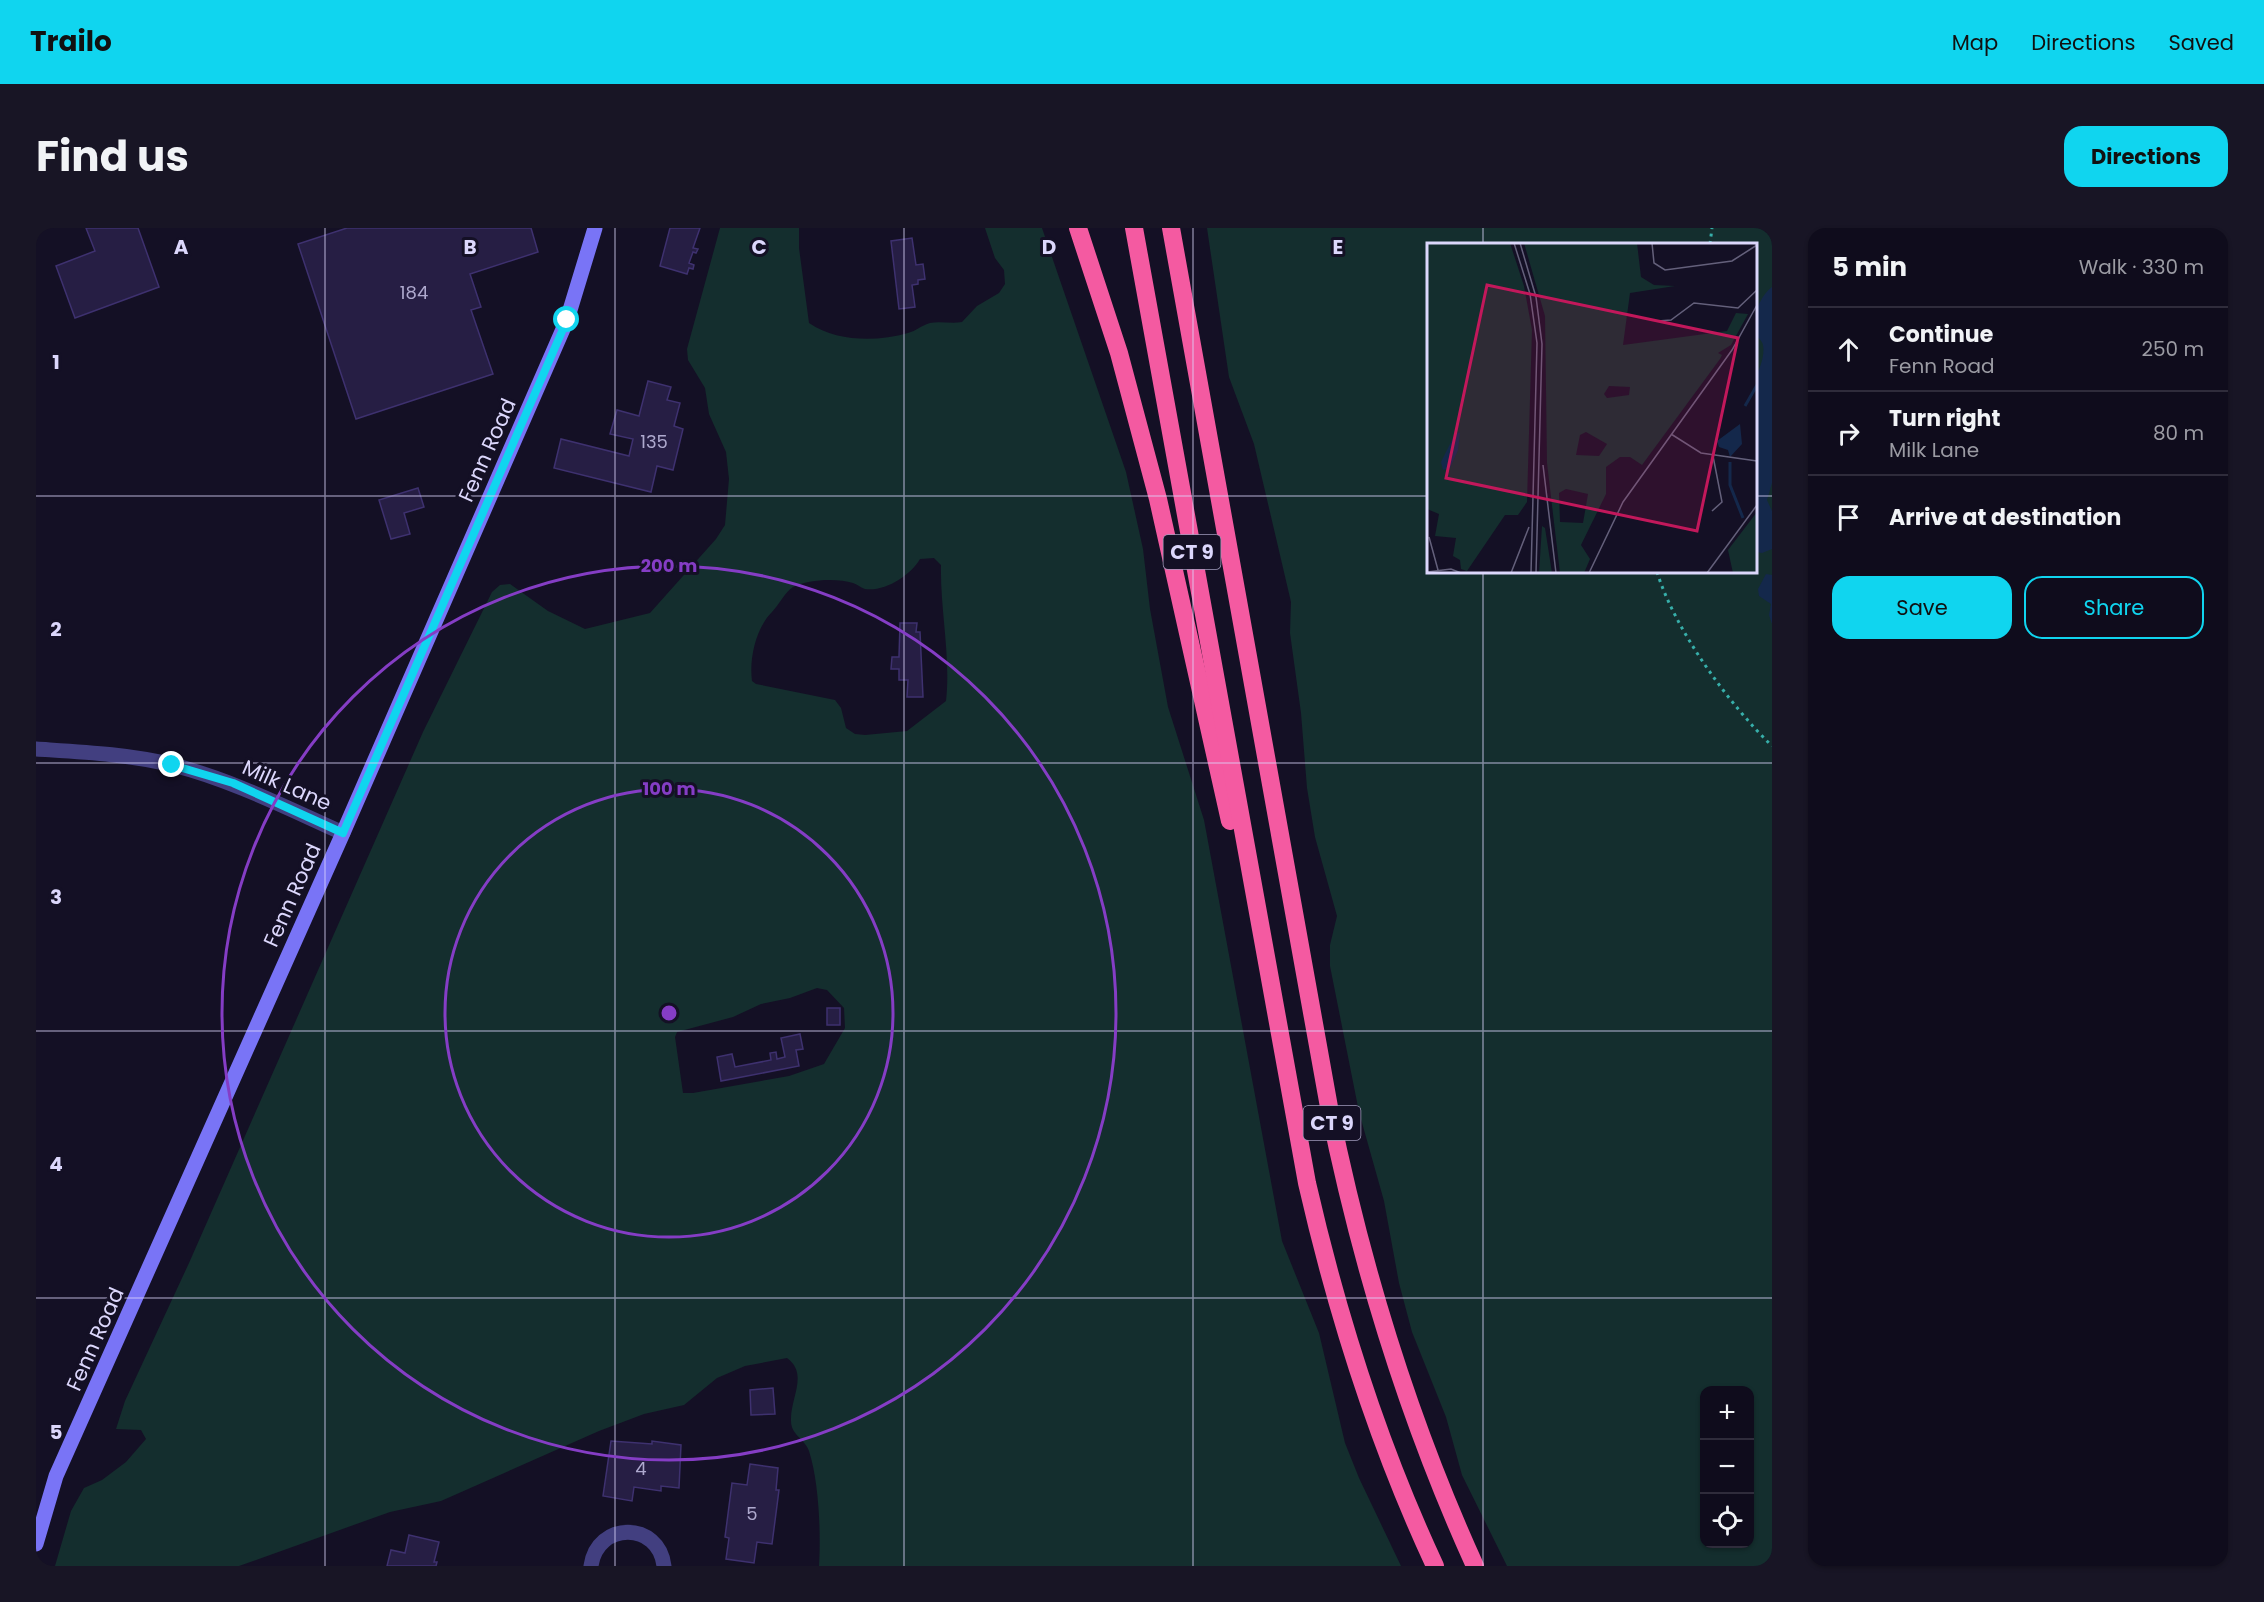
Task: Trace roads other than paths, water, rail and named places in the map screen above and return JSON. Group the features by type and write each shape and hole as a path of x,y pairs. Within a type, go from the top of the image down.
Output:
{"highway":[{"path":"1078,228 1130,393 1189,629 1222,794 1250,875"},
{"name":"CT 9","path":"1134,228 1298,1137 1324,1252 1378,1424 1435,1566"},
{"name":"CT 9","path":"1171,228 1329,1107 1350,1208 1408,1402 1475,1566"}],"street":[{"name":"Fenn Road","path":"36,1544 56,1476 343,833 567,320 595,228"},
{"name":"Milk Lane","path":"36,749 120,755 172,765 233,783 343,833"},
{"path":"591,1566 598,1546 607,1537 618,1532 631,1531 643,1534 654,1541 661,1551 664,1566"}],"water":[{"path":"1772,287 1772,483 1767,500 1772,511 1772,549 1762,553 1757,552 1757,374 1762,361 1763,349 1757,336 1757,311 1760,301"},
{"path":"1766,574 1772,575 1772,624 1769,615 1771,604 1759,596 1758,589"}]}
